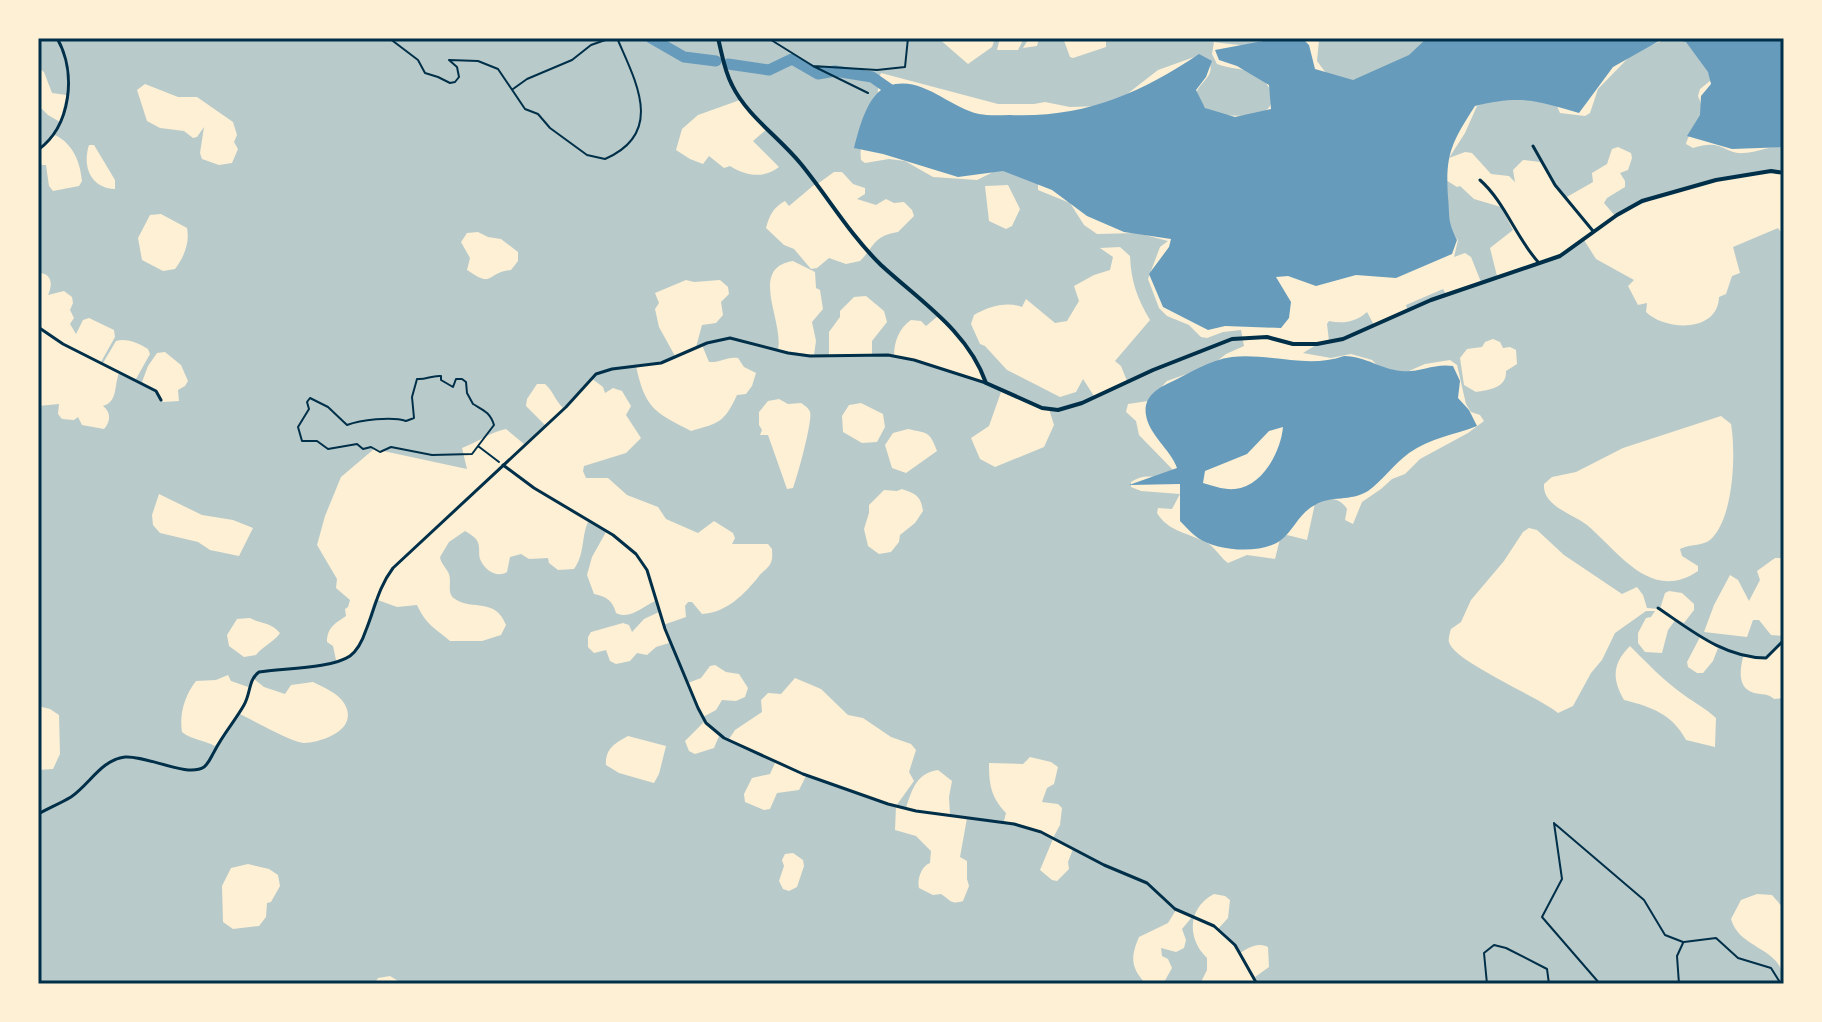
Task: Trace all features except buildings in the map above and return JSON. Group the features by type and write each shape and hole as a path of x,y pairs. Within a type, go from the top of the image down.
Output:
{"street":[{"path":"38,150 57,132 67,107 65,63 57,38"},
{"path":"718,38 725,68 740,99 800,163 880,263 938,313 960,338 979,364 986,383"},
{"path":"1533,146 1555,185 1593,231"},
{"path":"38,814 70,798 103,767 118,758 134,756 190,770 201,769 208,763 221,737 246,702 255,675 348,657 367,629 381,584 393,568 566,407 596,374 661,363 707,343 730,338 810,356 888,355 914,360 986,383 1042,408 1058,410 1082,403 1153,370 1232,339 1267,337 1293,344 1317,344 1343,339 1431,300 1560,256 1642,201 1677,189 1745,175 1771,171 1784,173"},
{"path":"1480,180 1490,188 1514,230 1539,263"},
{"path":"38,327 63,344 156,391 161,400"},
{"path":"503,465 534,488 613,535 636,554 647,570 665,629 698,708 706,723 724,738 803,774 888,804 916,811 1014,824 1053,838 1147,883 1175,909 1214,926 1235,945 1257,984"},
{"path":"1658,608 1708,642 1751,658 1766,658 1784,640"}],"path":[{"path":"389,38 418,60 425,73 450,83 459,77 457,67 449,60 478,61 498,69 525,109 538,114 550,128 587,155 605,159 630,143 641,125 641,102 635,77 617,38"},
{"path":"512,90 527,79 572,60 591,45 611,38"},
{"path":"768,38 823,72 868,93"},
{"path":"813,66 877,70 905,67 908,38"},
{"path":"436,375 453,387 456,379 466,382 473,404 492,418 494,425 478,446 472,454 462,456 391,447 380,452 371,447 363,449 357,444 328,449 317,441 302,441 298,427 309,409 307,402 310,398 328,407 347,425 414,418 412,397 417,379 424,380 436,375"},
{"path":"478,446 503,465"},
{"path":"1600,984 1542,917 1562,879 1554,823 1644,900 1665,935 1683,942 1716,938 1738,958 1771,968 1781,984"},
{"path":"1679,984 1677,956 1683,942"},
{"path":"1487,984 1484,953 1494,945 1547,969 1549,984"}],"shaded area":[{"path":"38,38 938,38 968,64 992,47 995,38 1000,38 997,50 1018,50 1024,38 1029,38 1023,48 1037,46 1039,38 1063,38 1073,58 1106,47 1106,38 1266,38 1247,45 1214,42 1212,54 1217,64 1255,73 1271,92 1267,109 1239,116 1211,114 1195,97 1211,69 1210,64 1197,56 1158,70 1122,98 1101,106 1070,107 1045,102 998,104 881,73 878,95 861,152 861,160 865,163 889,159 905,161 933,177 977,180 1001,168 1038,179 1038,190 1070,203 1084,225 1097,234 1137,233 1168,241 1160,247 1148,279 1159,308 1167,316 1189,325 1201,337 1241,330 1244,346 1212,365 1167,381 1148,401 1128,404 1126,412 1136,421 1139,435 1173,470 1161,478 1138,478 1131,482 1131,487 1141,491 1180,494 1172,509 1158,508 1157,513 1173,528 1209,544 1228,563 1247,555 1275,559 1280,539 1287,535 1307,540 1316,499 1338,500 1347,509 1345,520 1353,524 1362,502 1392,479 1405,474 1420,459 1484,421 1466,404 1457,365 1450,360 1425,364 1402,374 1351,354 1331,358 1303,353 1329,341 1329,321 1349,321 1367,312 1374,325 1407,309 1406,305 1443,289 1446,294 1481,282 1471,257 1465,253 1454,257 1458,240 1446,226 1441,177 1460,186 1474,199 1501,207 1513,230 1490,248 1497,276 1556,257 1584,240 1596,259 1634,280 1628,286 1638,305 1647,303 1646,312 1665,323 1677,325 1700,323 1716,309 1719,297 1726,294 1732,276 1740,273 1733,247 1778,228 1784,236 1784,558 1775,558 1757,571 1760,580 1749,601 1738,580 1730,575 1704,632 1747,637 1753,620 1759,620 1771,635 1784,636 1784,648 1779,644 1766,657 1743,657 1741,673 1742,683 1749,691 1774,699 1784,698 1784,909 1772,895 1757,894 1741,900 1731,919 1743,937 1777,962 1784,984 1259,984 1255,977 1269,967 1268,947 1257,945 1240,953 1218,929 1228,918 1230,900 1214,894 1199,907 1193,924 1196,942 1207,958 1207,970 1200,984 1163,984 1172,968 1168,959 1162,956 1161,948 1176,952 1184,948 1186,940 1182,929 1192,917 1176,910 1168,923 1139,937 1134,962 1137,973 1146,984 403,984 390,976 378,978 374,984 38,984 38,770 53,769 60,754 59,715 38,706 38,406 59,404 58,414 62,419 74,420 78,417 82,425 104,429 109,417 103,406 113,397 119,373 136,379 150,354 140,345 120,340 101,362 115,337 114,330 89,318 83,320 76,334 70,324 74,318 70,310 72,297 64,291 48,295 50,280 38,273 38,159 46,165 49,186 53,191 79,186 82,181 74,154 67,143 55,135 38,150 38,105 60,122 66,95 52,93 44,72 38,67","holes":["145,84 178,97 197,97 233,122 237,135 234,142 238,149 232,163 219,165 202,159 204,127 193,138 184,131 160,128 147,121 137,90","740,100 767,129 753,141 779,167 755,175 730,166 724,168 709,156 703,164 676,150 682,129 698,115","89,145 94,145 115,180 115,189 100,185 90,175 87,153","834,172 842,172 853,184 865,188 865,194 857,199 876,205 886,199 894,203 904,202 914,216 898,232 879,239 860,261 846,264 829,258 811,269 794,249 784,245 766,228 772,212 785,201 789,206","1008,185 1020,209 1012,226 1006,229 989,221 985,186","161,214 187,228 187,244 181,260 175,269 163,271 142,260 138,238 150,215","478,232 501,239 518,252 518,261 511,270 490,278 482,278 467,270 470,258 461,242 467,233","1120,247 1130,256 1136,289 1150,320 1115,361 1121,366 1127,381 1094,396 1083,379 1076,392 1060,397 1007,370 980,344 971,324 974,315 997,306 1022,307 1026,299 1055,323 1067,321 1079,301 1074,286 1110,270 1113,257 1100,248","793,261 815,272 816,288 820,290 823,309 812,322 816,341 814,355 778,350 779,338 771,297 773,274 780,266","686,280 720,280 728,287 729,294 721,302 723,315 716,323 702,325 696,347 702,345 709,362 738,358 744,367 756,373 746,394 737,395 720,420 691,431 668,419 648,400 636,366 659,363 675,356 659,327 655,309 659,303 655,293","866,296 884,311 887,322 872,341 872,354 829,355 829,332 840,317 840,311 854,297","938,316 978,362 984,382 894,356 903,327 911,320 921,321 926,326","1493,339 1500,342 1503,348 1516,350 1517,364 1506,371 1500,385 1476,392 1464,385 1460,358 1467,349 1482,347","165,352 181,365 188,381 178,390 179,401 163,402 154,390 142,382 157,353","591,378 603,387 605,393 613,388 622,391 631,406 626,415 641,438 626,453 584,466 586,478 608,478 627,495 658,507 666,519 698,533 714,521 733,533 735,538 732,544 768,544 772,549 769,566 741,596 719,610 702,614 692,602 688,602 685,606 686,617 663,625 669,643 656,647 647,655 637,653 630,661 616,664 610,661 606,650 594,653 588,647 591,632 623,623 629,625 632,632 644,619 659,612 655,601 631,614 621,615 616,613 608,600 594,594 587,575 592,557 606,532 588,522 580,558 574,569 558,570 549,563 548,558 529,559 521,554 510,557 507,572 499,574 485,567 480,559 478,542 465,531 449,542 440,557 449,574 451,594 462,602 496,611 506,625 501,635 482,641 450,641 428,622 417,605 397,607 375,599 358,645 353,652 336,660 327,637 333,626 346,616 345,609 350,600 336,588 337,579 317,545 341,477 374,449 467,469 462,448 506,429 524,444 545,425 526,406 537,384 545,384 563,408","1001,392 1049,409 1054,425 1044,447 995,467 980,459 971,438 989,426","779,399 788,404 801,403 809,411 807,437 793,488 787,489 768,435 760,435 759,412 768,401","861,403 883,414 885,427 877,442 862,443 843,432 842,416 849,405","1721,416 1731,424 1733,468 1729,502 1718,530 1710,540 1680,549 1682,556 1698,566 1698,571 1681,579 1665,581 1637,570 1587,525 1553,504 1544,484 1552,477 1576,472 1623,448","908,429 927,434 937,451 906,473 892,468 885,445 893,433","902,489 917,496 923,511 915,523 900,535 891,552 879,554 868,546 864,529 869,505 884,490","159,494 202,515 233,520 253,528 239,556 210,550 198,542 160,533 153,525 152,515","1529,528 1537,530 1564,555 1622,594 1637,587 1647,608 1660,609 1665,593 1669,591 1682,593 1694,604 1694,610 1684,623 1676,619 1668,630 1662,653 1645,652 1638,643 1638,633 1646,618 1655,611 1646,611 1615,633 1573,706 1558,713 1480,669 1454,650 1449,641 1450,632 1461,622 1471,600","250,618 277,629 280,633 275,639 256,655 244,657 229,646 227,635 237,619","1700,637 1718,648 1713,661 1703,673 1688,667 1687,662","1630,646 1670,684 1716,718 1715,747 1686,740 1668,718 1624,700 1617,685 1616,672 1620,659","715,665 726,672 739,674 748,688 745,697 736,701 722,700 716,710 703,717 688,683 701,678 710,666","228,675 231,681 251,688 254,679 264,687 285,694 291,685 313,682 341,699 348,712 347,720 329,737 304,743 240,714 215,746 182,732 182,712 196,681 216,680","795,678 821,689 848,715 863,718 891,737 911,744 916,750 909,772 914,781 896,806 806,776 799,790 777,793 770,809 764,810 745,802 744,794 752,778 770,774 775,763 729,739 735,730 762,712 761,700 768,693 781,694","704,722 719,736 714,748 695,754 689,751 685,741","628,736 666,746 654,783 619,773 606,765 612,747","1030,757 1058,767 1054,784 1047,788 1042,802 1058,804 1062,808 1060,825 1053,838 1004,821 1006,813 994,796 989,763 1023,764","938,770 952,781 950,815 967,818 960,857 967,861 969,886 963,901 953,902 941,894 933,895 919,888 920,874 930,863 931,851 916,836 895,830 896,806 906,808 913,788 925,775","1053,839 1073,849 1069,869 1057,881 1040,870","793,853 803,860 804,866 797,887 789,891 783,889 779,881 784,866 782,860 785,854","248,864 269,869 278,875 280,886 271,902 267,903 266,917 259,926 233,929 223,922 222,886 231,868"]},
{"path":"1311,38 1435,38 1395,71 1334,84 1317,61 1319,40"},
{"path":"1669,38 1690,38 1710,70 1710,81 1700,89 1698,96 1700,117 1686,144 1693,148 1717,146 1737,153 1784,147 1784,174 1742,175 1697,184 1634,207 1616,217 1604,203 1625,187 1620,173 1628,170 1632,158 1631,153 1618,147 1612,149 1607,164 1592,173 1593,182 1565,198 1540,162 1523,160 1513,170 1515,182 1509,176 1491,174 1472,153 1465,152 1449,158 1477,106 1509,91 1557,106 1560,113 1585,116 1590,113 1598,89 1634,52"}],"water":[{"path":"1278,38 1302,38 1309,45 1315,69 1353,80 1409,55 1427,38 1784,38 1784,147 1732,149 1687,136 1700,115 1701,96 1711,84 1708,72 1686,42 1659,41 1613,67 1579,113 1527,100 1475,106 1456,139 1449,159 1450,218 1457,240 1452,254 1396,278 1356,275 1316,286 1288,276 1276,277 1291,302 1289,318 1281,328 1225,326 1208,330 1163,307 1149,274 1169,247 1171,239 1124,232 1087,216 1052,190 1003,171 958,177 854,148 869,104 888,86 912,84 983,115 1037,115 1110,101 1155,81 1199,54 1212,61 1206,77 1196,90 1205,108 1235,117 1271,109 1269,85 1237,66 1219,60 1215,50"},
{"path":"1232,357 1330,360 1352,357 1401,371 1453,366 1460,381 1458,398 1477,426 1417,448 1403,457 1368,491 1315,505 1281,540 1263,548 1227,548 1195,536 1180,521 1180,484 1129,485 1177,468 1151,429 1146,415 1146,404 1160,388 1207,364","holes":["1283,427 1269,466 1254,481 1235,489 1203,483 1205,471 1247,454 1269,431"]}],"waterway":[{"path":"651,38 684,57 716,61"},
{"path":"728,64 769,70 792,59 818,74 835,71 872,77 895,93"}]}
